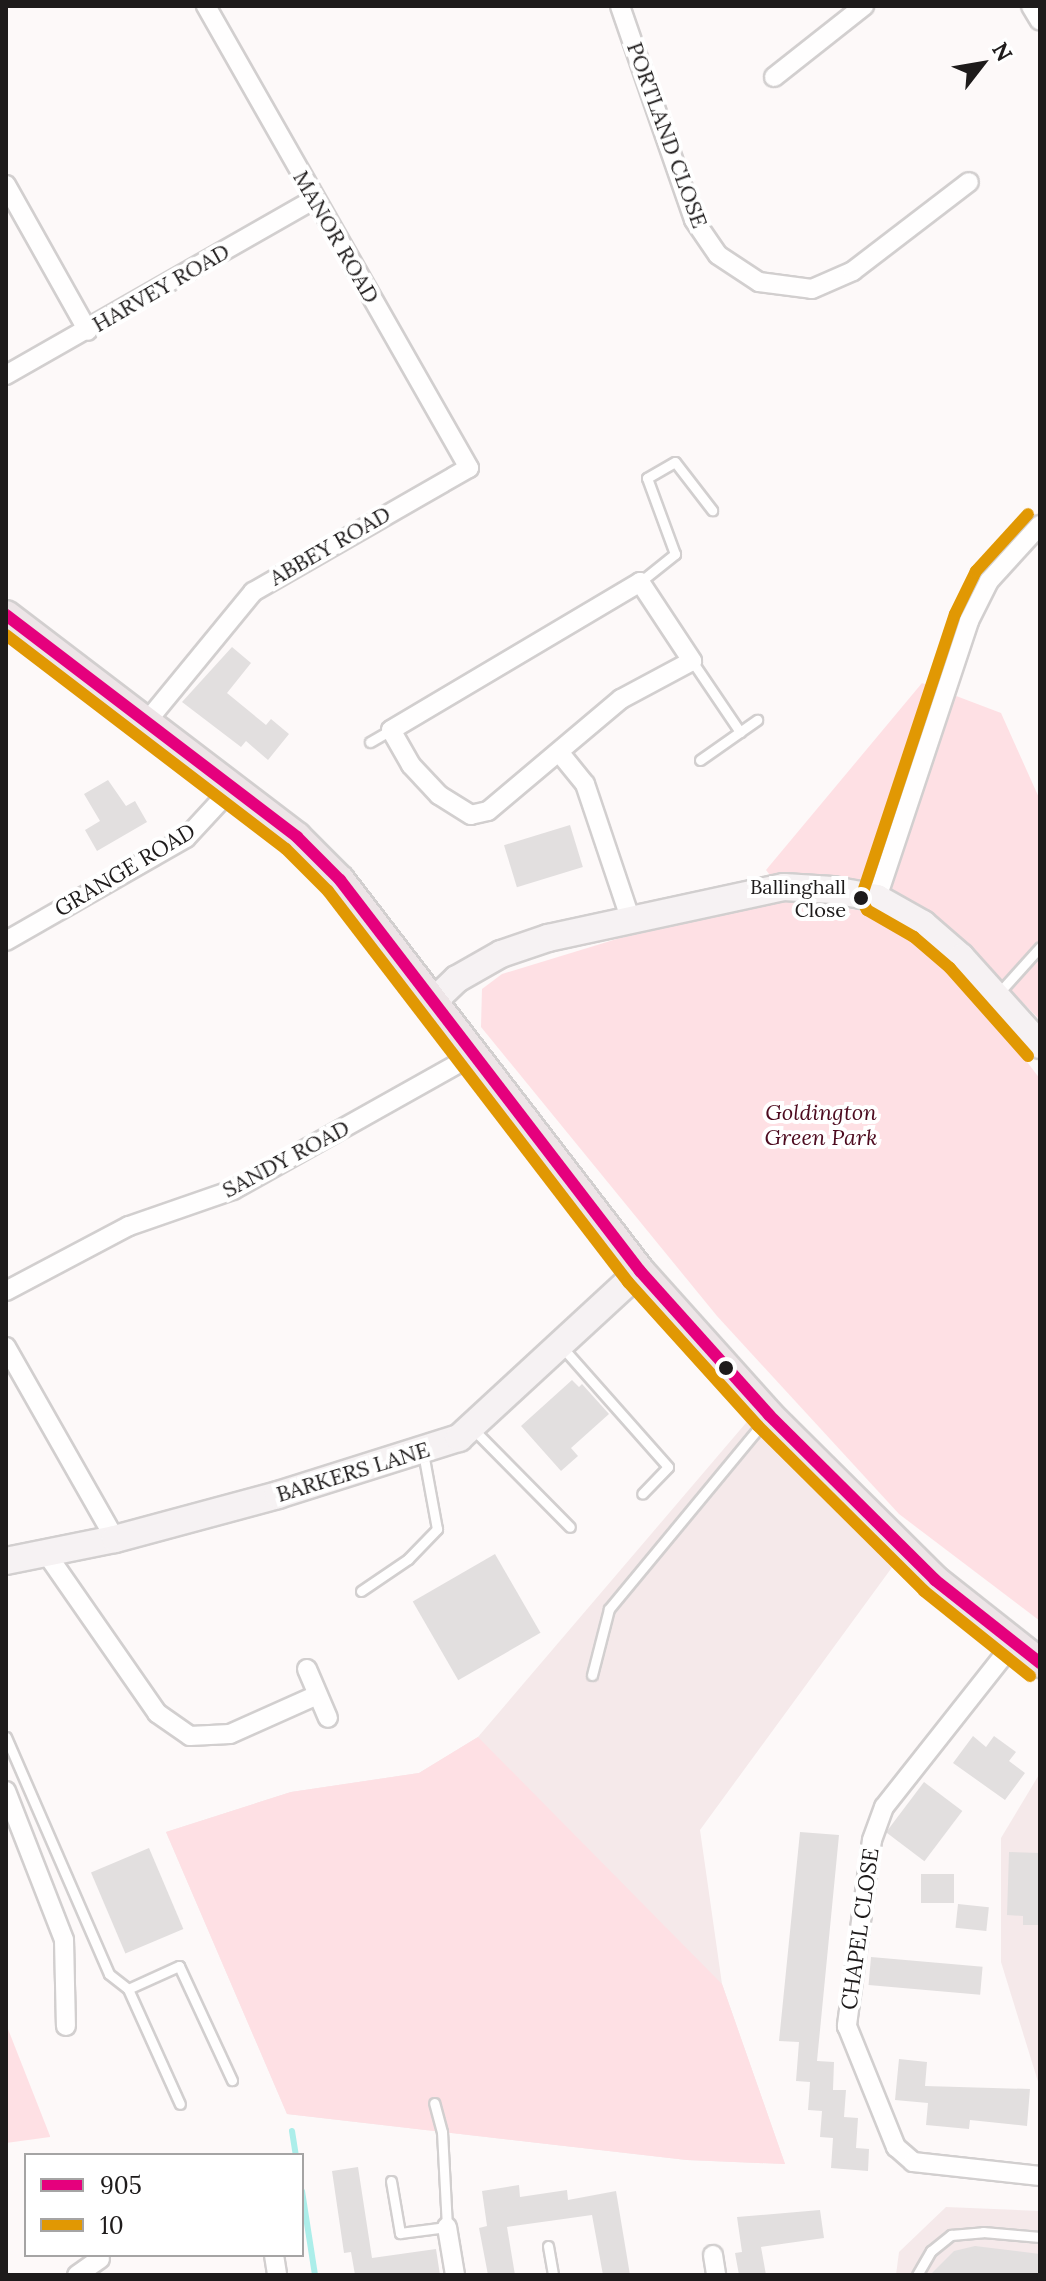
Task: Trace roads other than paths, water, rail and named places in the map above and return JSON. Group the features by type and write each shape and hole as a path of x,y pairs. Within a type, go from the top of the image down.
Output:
{"main road":[{"path":"6,615 234,786 297,837 340,880 640,1271 865,1516 1012,1645 1040,1663"}],"street":[{"name":"MANOR ROAD","path":"206,6 469,468"},
{"name":"PORTLAND CLOSE","path":"620,6 694,220 718,255 759,282 812,289 853,271 969,182"},
{"path":"774,77 864,6"},
{"path":"1031,6 1040,21"},
{"path":"6,185 88,331"},
{"name":"HARVEY ROAD","path":"6,375 88,331 314,199"},
{"name":"ABBEY ROAD","path":"148,720 253,592 469,468"},
{"path":"877,898 969,621 989,581 1040,525"},
{"path":"640,582 692,661 621,699 488,811 471,815 439,795 411,765 391,730 640,582"},
{"path":"559,752 585,784 631,921"},
{"name":"GRANGE ROAD","path":"6,941 186,838 234,786"},
{"path":"433,1002 457,979 501,954 548,938 784,887 877,898 923,924 996,996 1040,1045"},
{"name":"SANDY ROAD","path":"6,1291 129,1226 233,1190 474,1055"},
{"name":"BARKERS LANE","path":"6,1561 115,1539 423,1453 472,1428 640,1271"},
{"path":"6,1347 115,1539"},
{"path":"46,1553 157,1713 190,1736 230,1734 317,1695"},
{"name":"CHAPEL CLOSE","path":"1012,1645 884,1807 872,1840 847,2026 896,2147 913,2162 1040,2176"},
{"path":"307,1669 328,1718"},
{"path":"6,1791 64,1940 69,1986 66,2026"},
{"path":"447,2227 455,2275"},
{"path":"713,2255 716,2275"},
{"path":"77,2275 99,2257 111,2275"}],"lane":[{"path":"640,582 675,554 647,478 675,462 712,510"},
{"path":"692,661 740,732"},
{"path":"700,760 757,720"},
{"path":"370,742 391,730"},
{"path":"996,996 1040,947"},
{"path":"559,1345 668,1467 642,1494"},
{"path":"592,1675 609,1609 769,1415"},
{"path":"472,1428 570,1527"},
{"path":"361,1591 408,1559 437,1529 423,1453"},
{"path":"6,1737 109,1974 128,1989 180,2104"},
{"path":"128,1989 179,1966 232,2080"},
{"path":"391,2181 400,2233 447,2227 442,2132 434,2103"},
{"path":"917,2275 931,2251 951,2235 983,2232 1040,2237"},
{"path":"548,2246 553,2275"}],"waterway":[{"path":"292,2131 296,2153"},
{"path":"304,2204 315,2275"}],"place":[{"name":"Ballinghall Close","path":"861,898"}],"park label":[{"name":"Goldington Green Park","path":"821,1124"}]}
